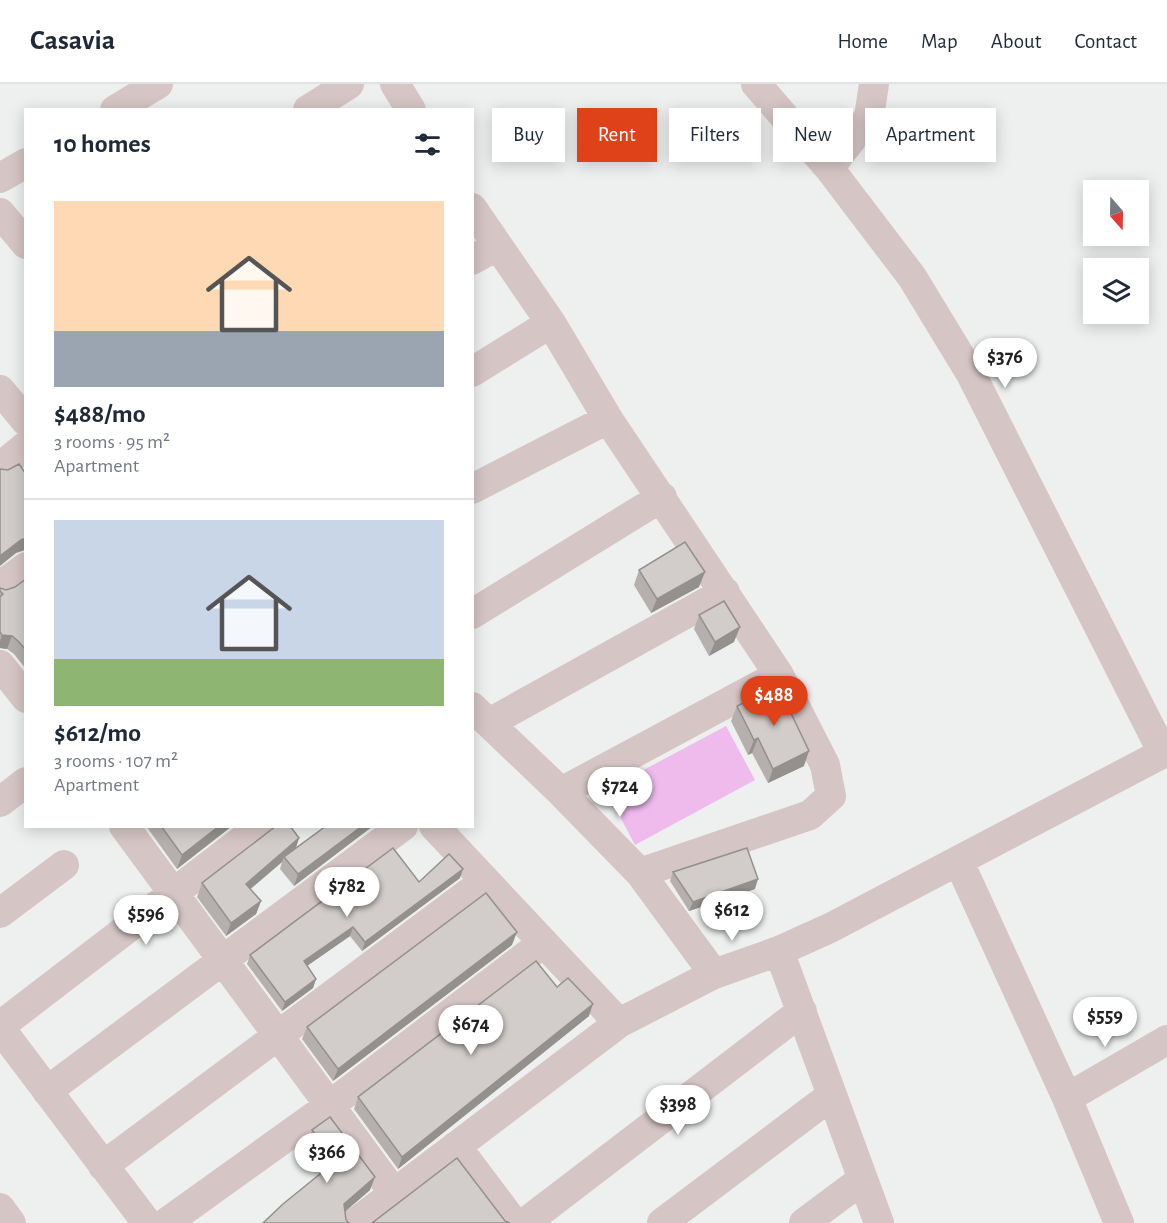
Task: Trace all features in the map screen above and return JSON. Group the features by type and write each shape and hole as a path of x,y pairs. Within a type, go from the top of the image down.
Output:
{"street":[{"path":"118,108 158,84"},
{"path":"311,108 349,84"},
{"path":"395,84 410,108"},
{"path":"355,1223 619,1023 714,974 779,951 959,862 1165,752 971,374 912,277 829,168 756,84"},
{"path":"829,168 870,117 873,84"},
{"path":"0,178 24,164"},
{"path":"0,213 24,242"},
{"path":"474,216 484,253 551,323 608,419 779,675 825,765 831,796 810,814 640,873"},
{"path":"474,371 551,323"},
{"path":"0,390 24,419"},
{"path":"474,488 608,419"},
{"path":"0,467 24,448"},
{"path":"474,613 662,497"},
{"path":"0,586 24,568"},
{"path":"714,974 640,873 481,715 725,592"},
{"path":"0,665 24,695"},
{"path":"561,792 779,675"},
{"path":"0,802 24,784"},
{"path":"125,828 394,1193"},
{"path":"147,1223 0,1027 258,828"},
{"path":"47,1091 400,828"},
{"path":"436,828 619,1023"},
{"path":"959,862 1067,1098 1119,1223"},
{"path":"0,913 64,865"},
{"path":"103,1166 485,881"},
{"path":"166,1223 329,1106 543,943"},
{"path":"779,951 879,1223"},
{"path":"525,1223 802,1011"},
{"path":"1067,1098 1167,1040"},
{"path":"662,1223 832,1095"},
{"path":"456,1146 514,1223"},
{"path":"804,1223 863,1179"},
{"path":"0,1208 11,1223"}],"shaded area":[{"path":"726,726 755,780 635,845 606,790"}],"building":[{"path":"19,464 24,471 24,539 0,556 0,469 8,470"},
{"path":"685,542 705,572 657,599 639,570"},
{"path":"24,580 24,648 12,636 2,635 0,632 0,597 3,594 0,588 6,590"},
{"path":"724,601 740,627 715,642 699,615"},
{"path":"778,686 809,751 773,769 758,738 754,740 737,706"},
{"path":"162,828 216,828 182,855"},
{"path":"273,828 292,828 299,838 246,884 261,901 231,923 202,883"},
{"path":"323,828 359,828 298,874 284,857"},
{"path":"393,848 419,882 449,854 463,869 365,942 353,927 304,961 316,979 285,1002 250,955"},
{"path":"747,848 758,879 693,902 673,872"},
{"path":"486,893 517,932 338,1069 307,1027"},
{"path":"536,961 557,987 568,978 593,1004 402,1157 358,1097"},
{"path":"330,1117 375,1177 344,1204 346,1220 349,1223 263,1223 336,1161 312,1130"},
{"path":"457,1158 505,1221 510,1223 372,1223"}]}
